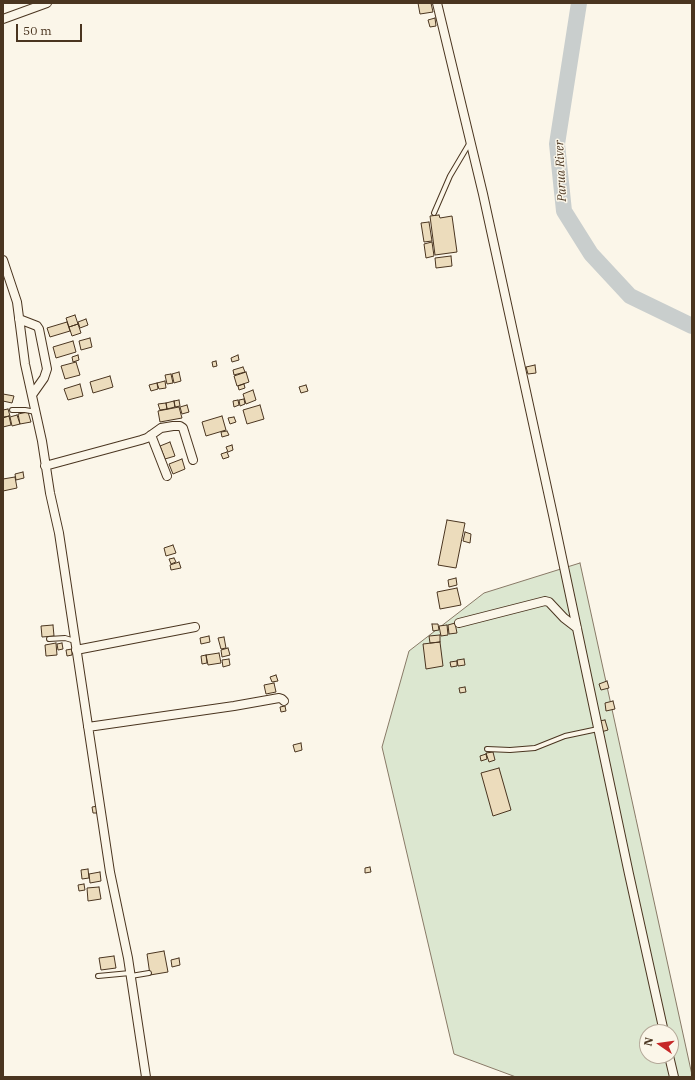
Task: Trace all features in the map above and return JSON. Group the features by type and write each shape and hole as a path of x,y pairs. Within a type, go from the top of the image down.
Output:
{"street":[{"path":"3,19 47,3"},
{"path":"437,3 486,209 662,1024"},
{"path":"3,260 14,292 25,364 36,412 50,493 60,537 110,872 131,974 146,1077"},
{"path":"19,319 37,326 39,329 47,370 44,378 32,395"},
{"path":"45,466 141,440 165,427 180,426 183,428 185,433 193,460"},
{"path":"151,435 167,476"},
{"path":"459,623 545,600 577,628"},
{"path":"76,650 195,627"},
{"path":"88,727 279,698 284,701"},
{"path":"671,1064 674,1077"}],"lane":[{"path":"434,213 450,176 470,142"},
{"path":"12,410 36,412"},
{"path":"49,639 65,638 75,641"},
{"path":"487,749 510,750 535,748 565,736 598,729"},
{"path":"98,976 149,973"}],"green space":[{"path":"580,563 692,1077 516,1077 454,1054 382,747 409,651 484,593"}],"building":[{"path":"418,3 431,3 433,12 420,14"},
{"path":"435,18 436,26 430,27 428,20"},
{"path":"439,215 440,218 452,216 457,252 435,255 430,216"},
{"path":"429,222 432,241 424,242 421,223"},
{"path":"432,242 434,256 426,258 424,244"},
{"path":"451,256 452,266 436,268 435,258"},
{"path":"75,315 78,324 69,327 66,318"},
{"path":"86,319 88,325 80,328 78,322"},
{"path":"67,322 70,331 50,337 47,328"},
{"path":"78,324 81,333 72,336 69,327"},
{"path":"90,338 92,347 81,350 79,341"},
{"path":"73,341 76,352 56,358 53,347"},
{"path":"78,355 79,360 73,362 72,357"},
{"path":"238,355 239,360 232,362 231,358"},
{"path":"216,361 217,366 213,367 212,362"},
{"path":"76,362 80,375 65,379 61,366"},
{"path":"535,365 536,373 528,374 526,367"},
{"path":"243,367 245,372 234,375 233,370"},
{"path":"179,372 181,381 174,383 172,374"},
{"path":"246,372 249,382 237,386 234,376"},
{"path":"171,374 173,383 167,384 165,375"},
{"path":"110,376 113,387 93,393 90,382"},
{"path":"165,381 166,388 159,389 157,383"},
{"path":"157,383 158,389 151,391 149,385"},
{"path":"80,384 83,396 68,400 64,389"},
{"path":"244,384 245,388 239,390 238,386"},
{"path":"306,385 308,391 301,393 299,387"},
{"path":"253,390 256,400 246,404 243,394"},
{"path":"3,394 14,396 12,403 3,401"},
{"path":"244,399 245,404 240,406 239,400"},
{"path":"179,400 180,406 175,407 174,401"},
{"path":"238,400 239,405 234,407 233,401"},
{"path":"174,401 175,407 167,409 166,403"},
{"path":"166,403 167,409 160,410 158,404"},
{"path":"187,405 189,412 182,414 180,407"},
{"path":"260,405 264,419 247,424 243,410"},
{"path":"179,407 182,418 160,422 158,411"},
{"path":"8,409 10,416 3,417 3,410"},
{"path":"28,412 31,422 20,424 18,414"},
{"path":"17,415 20,424 12,426 10,417"},
{"path":"9,416 11,425 3,427 3,418"},
{"path":"222,416 226,430 206,436 202,422"},
{"path":"234,417 236,422 230,424 228,418"},
{"path":"227,431 229,435 222,437 221,432"},
{"path":"170,442 175,456 165,459 160,446"},
{"path":"232,445 233,450 228,452 226,447"},
{"path":"227,452 229,457 223,459 221,454"},
{"path":"182,459 185,469 173,474 169,464"},
{"path":"23,472 24,478 16,480 15,474"},
{"path":"15,477 17,488 3,491 3,479"},
{"path":"447,520 465,523 456,568 438,565"},
{"path":"465,532 471,534 470,543 463,541"},
{"path":"173,545 176,553 166,556 164,548"},
{"path":"174,558 176,562 171,564 169,559"},
{"path":"179,562 181,568 171,570 170,565"},
{"path":"456,578 457,585 449,587 448,580"},
{"path":"457,588 461,605 440,609 437,592"},
{"path":"455,623 457,633 449,634 448,625"},
{"path":"432,624 438,624 439,630 433,631"},
{"path":"53,625 54,636 42,637 41,626"},
{"path":"447,625 448,635 441,636 439,626"},
{"path":"440,635 440,642 430,643 429,636"},
{"path":"209,636 210,642 201,644 200,638"},
{"path":"224,637 226,648 221,649 218,638"},
{"path":"440,642 443,666 426,669 423,644"},
{"path":"56,643 57,655 46,656 45,645"},
{"path":"62,643 63,649 58,650 57,644"},
{"path":"228,648 230,655 222,657 221,650"},
{"path":"72,649 72,655 67,656 66,650"},
{"path":"219,653 221,663 208,665 206,655"},
{"path":"206,655 207,663 202,664 201,656"},
{"path":"229,659 230,665 223,667 222,660"},
{"path":"464,659 465,665 458,666 457,660"},
{"path":"457,661 457,666 451,667 450,662"},
{"path":"276,675 278,681 272,682 270,677"},
{"path":"607,681 609,688 601,690 599,684"},
{"path":"274,683 276,692 266,694 264,685"},
{"path":"465,687 466,692 460,693 459,688"},
{"path":"613,701 615,709 606,711 605,703"},
{"path":"285,706 286,711 281,712 280,707"},
{"path":"605,720 608,730 601,732 599,721"},
{"path":"301,743 302,750 295,752 293,745"},
{"path":"493,752 495,760 489,762 486,753"},
{"path":"486,754 487,759 481,761 480,756"},
{"path":"499,768 511,810 493,816 481,773"},
{"path":"98,806 98,813 93,813 92,807"},
{"path":"370,867 371,872 365,873 365,868"},
{"path":"88,869 89,878 82,879 81,870"},
{"path":"100,872 101,881 90,883 89,874"},
{"path":"84,884 85,890 79,891 78,885"},
{"path":"99,887 101,899 88,901 87,888"},
{"path":"164,951 168,972 150,975 147,954"},
{"path":"114,956 116,968 101,970 99,958"},
{"path":"179,958 180,965 172,967 171,960"}],"waterway":[{"name":"Parua River","path":"579,3 557,144 564,211 591,254 630,296 692,326"}]}
